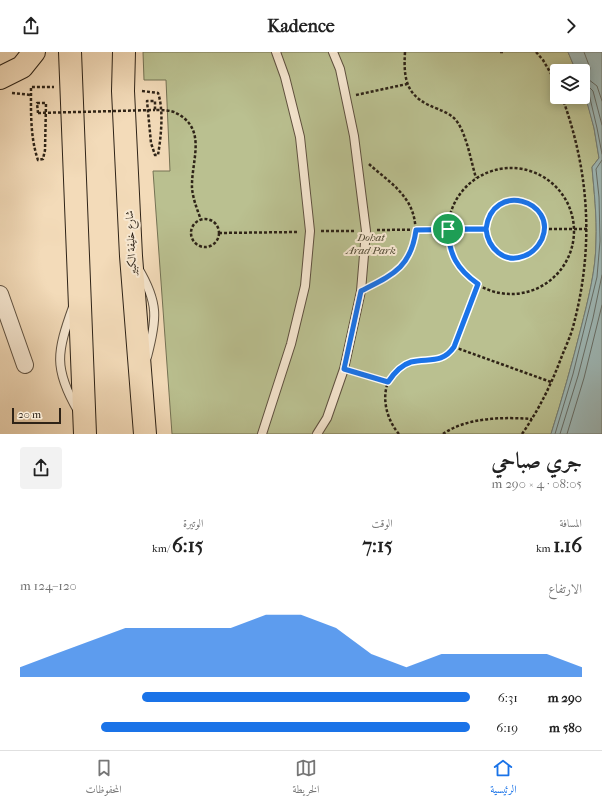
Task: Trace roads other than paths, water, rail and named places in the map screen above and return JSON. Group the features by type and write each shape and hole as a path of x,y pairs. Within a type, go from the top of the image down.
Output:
{"main road":[{"path":"4,86 34,52"},
{"path":"70,52 85,428"},
{"name":"شارع خليفة الكبير","path":"124,52 123,91 131,256 145,434"}],"street":[{"path":"0,294 25,365"}],"lane":[{"path":"262,434 272,399 291,344 304,286 310,232 300,137 286,77 276,52"},
{"path":"317,434 327,418 344,369 361,291 366,231 356,151 340,69 333,52"}],"water":[{"path":"568,52 602,52 602,434 551,434 586,307 596,252 596,213 592,167 599,158 594,128 587,104 590,104 590,64 573,64"}],"park label":[{"name":"Dohat Arad Park","path":"371,243"}]}
